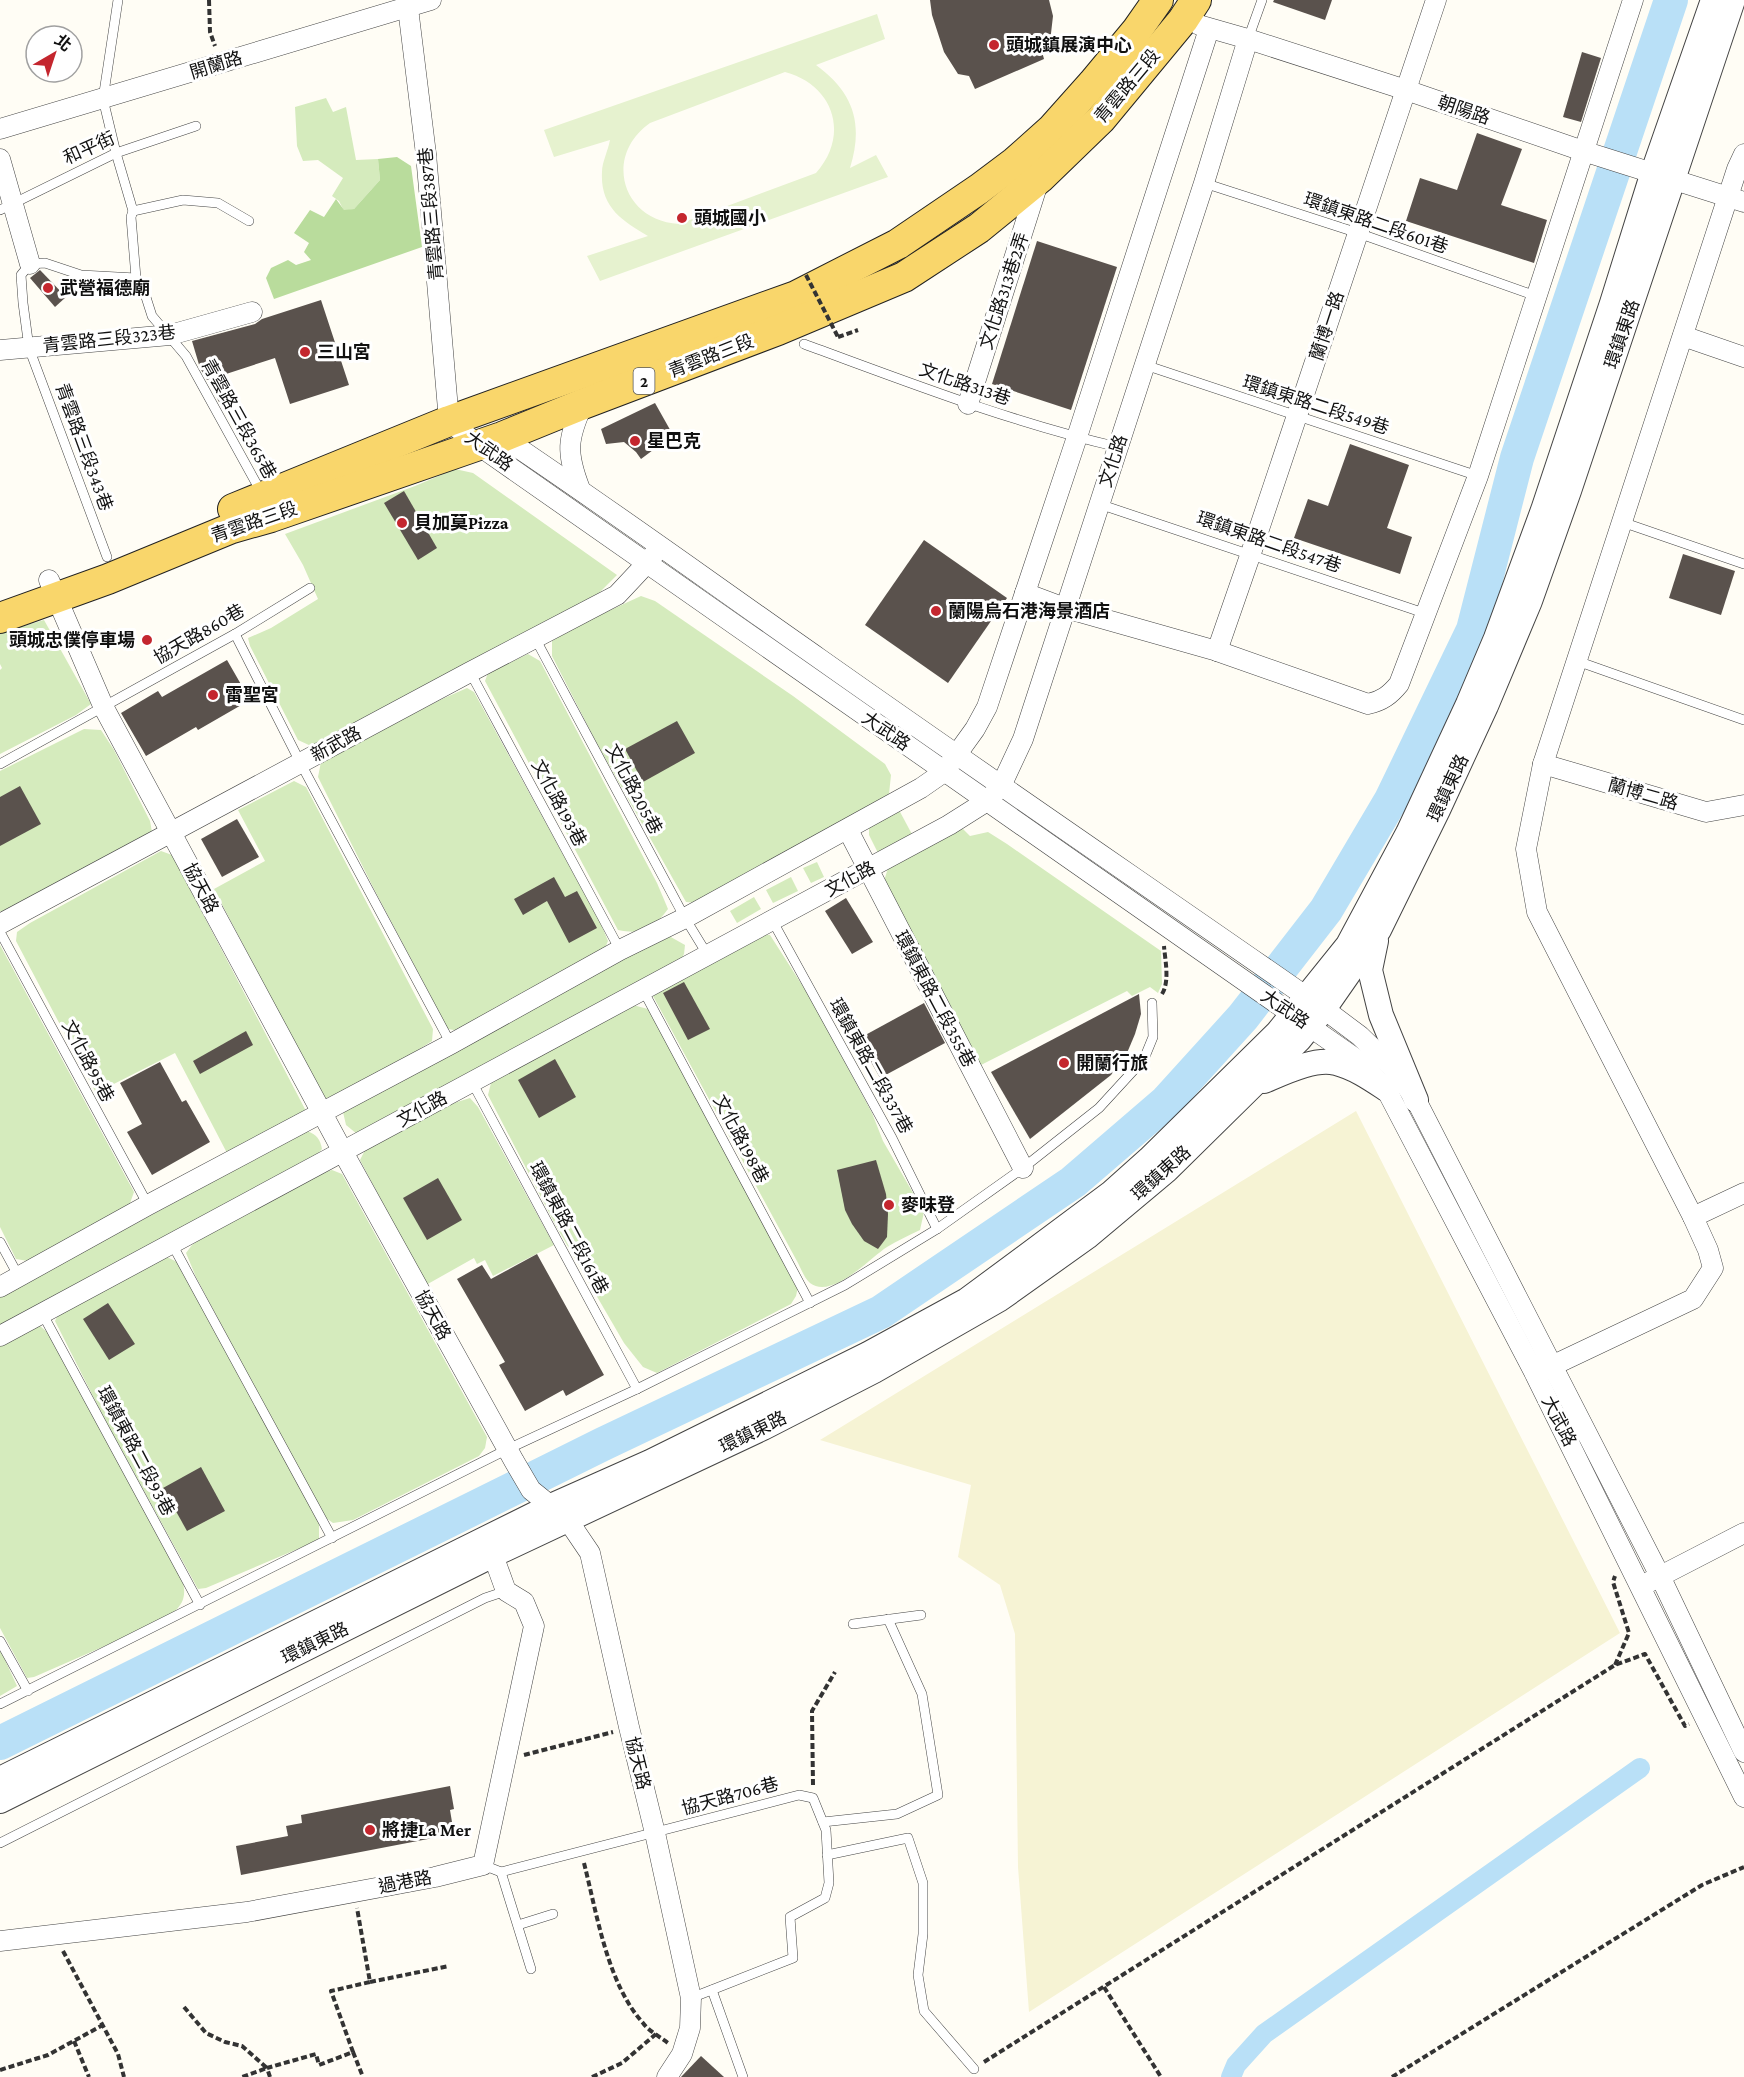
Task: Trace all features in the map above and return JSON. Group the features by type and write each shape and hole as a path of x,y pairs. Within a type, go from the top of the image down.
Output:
{"main road":[{"name":"青雲路三段","path":"0,618 107,557 490,441 778,330 856,282 898,244 934,221 1015,162 1052,129 1093,83 1137,30 1158,0"},
{"name":"青雲路三段","path":"0,596 53,589 232,528 267,507 449,421 796,296 856,282 904,277 979,228 1040,178 1101,119 1196,16"}],"street":[{"name":"開蘭路","path":"0,129 221,64 407,3 431,0"},
{"name":"蘭博一路","path":"1216,651 1297,417 1436,0"},
{"path":"1025,593 1065,608 1216,651 1368,704 1379,702 1389,695 1399,684 1478,476 1634,0"},
{"name":"環鎮東路","path":"0,1779 559,1513 763,1428 874,1371 1000,1299 1088,1237 1159,1178 1251,1087 1300,1006 1359,961 1378,930 1482,716 1530,601 1648,258 1663,175 1713,0"},
{"name":"環鎮東路","path":"0,1801 494,1555 559,1513 650,1462 868,1354 967,1300 1111,1194 1158,1151 1278,1032 1348,945 1407,833 1486,660 1543,510 1612,303 1733,0"},
{"name":"青雲路三段387巷","path":"407,3 426,154 449,421"},
{"name":"朝陽路","path":"1196,16 1248,39 1583,151 1736,199"},
{"path":"0,1287 148,1205 451,1044 620,950 685,918 848,830 921,788 944,772 975,729 987,707 1077,438 1196,16"},
{"name":"文化路","path":"0,1336 867,870 949,825 987,801 1001,786 1023,739 1204,183 1248,39"},
{"path":"1543,1371 1693,1299 1713,1268 1693,1217 1537,912 1526,849 1543,764 1683,336 1736,199 1744,154"},
{"path":"0,159 6,207 30,264"},
{"name":"文化路313巷2弄","path":"968,404 1040,178"},
{"name":"青雲路三段323巷","path":"0,350 171,335 252,312"},
{"path":"1683,336 1744,357"},
{"path":"580,489 571,466 569,449 572,429 583,404"},
{"name":"大武路","path":"449,421 580,489 653,555 944,772 1238,976 1360,1036 1394,1070 1416,1100 1629,1561 1744,1797"},
{"name":"大武路","path":"490,441 653,555 956,755 1251,960 1359,1060 1386,1089 1660,1576 1744,1752"},
{"name":"新武路","path":"0,924 617,595 653,555"},
{"name":"協天路","path":"53,589 104,708 322,1114 511,1455 531,1490 559,1513 590,1553 692,1998 690,2028 682,2054 667,2077"},
{"name":"蘭博二路","path":"1543,764 1706,812 1744,805"},
{"name":"環鎮東路二段355巷","path":"848,830 1023,1168"},
{"path":"1378,930 1370,970 1381,1015 1416,1100"},
{"path":"1251,1087 1299,1066 1334,1062 1363,1074 1386,1089"},
{"path":"1693,1217 1744,1192"},
{"path":"1642,1587 1744,1533"},
{"path":"492,1868 534,1626 524,1602 506,1591 494,1555"},
{"name":"過港路","path":"0,1941 247,1912 492,1868"}],"lane":[{"path":"30,264 45,263 81,275 136,278 131,217 133,211 103,99 118,0"},
{"path":"1248,39 1262,0"},
{"name":"和平街","path":"6,207 116,153 196,126"},
{"name":"環鎮東路二段601巷","path":"1204,183 1358,233 1537,297"},
{"path":"133,211 183,200 218,203 249,221"},
{"name":"青雲路三段343巷","path":"30,264 21,275 29,348 107,557"},
{"name":"青雲路三段365巷","path":"136,278 144,291 152,316 171,335 186,356 267,507"},
{"name":"文化路313巷","path":"804,344 968,404 1077,438 1118,447"},
{"name":"環鎮東路二段549巷","path":"1145,365 1478,476"},
{"name":"環鎮東路二段547巷","path":"1099,504 1251,553 1427,614"},
{"path":"1622,522 1744,564"},
{"name":"協天路860巷","path":"0,764 235,634 310,588"},
{"path":"235,634 301,764 451,1044"},
{"name":"文化路205巷","path":"535,638 685,918 707,954"},
{"path":"1577,661 1744,720"},
{"name":"文化路193巷","path":"470,672 620,950"},
{"name":"環鎮東路二段337巷","path":"772,920 892,1138 937,1229"},
{"name":"文化路95巷","path":"0,932 148,1205"},
{"name":"文化路198巷","path":"643,990 810,1303"},
{"path":"0,1704 332,1538 511,1455 845,1285 937,1229 1023,1168 1099,1108 1144,1059 1153,1037 1152,1004"},
{"name":"環鎮東路二段161巷","path":"472,1082 637,1389"},
{"path":"0,1242 19,1277"},
{"path":"172,1244 332,1538"},
{"name":"環鎮東路二段93巷","path":"42,1313 200,1605"},
{"path":"0,1844 485,1598 506,1591"},
{"path":"853,1624 921,1615"},
{"path":"823,1822 897,1814 938,1795 922,1694 888,1619"},
{"path":"0,1641 28,1691"},
{"name":"協天路706巷","path":"492,1868 656,1833 799,1795 813,1798"},
{"path":"692,1998 792,1958 790,1917 825,1898 829,1883 826,1830 813,1798"},
{"path":"827,1855 908,1838 923,1883 923,1934 918,1975 924,2011 974,2069"},
{"path":"492,1868 518,1925 531,1969"},
{"path":"518,1925 553,1914"},
{"path":"712,1990 743,2077"}],"path":[{"path":"209,0 210,33 221,64"},
{"path":"806,275 838,337 858,330"},
{"path":"1152,1004 1165,990 1163,924"},
{"path":"1615,1665 1629,1634 1613,1582 1619,1569 1629,1561"},
{"path":"974,2069 1615,1665 1645,1654 1685,1725 1706,1718"},
{"path":"813,1798 812,1711 835,1672"},
{"path":"523,1755 629,1727"},
{"path":"581,1850 614,1975 629,2006 644,2025 682,2054"},
{"path":"1392,2077 1702,1885 1744,1867"},
{"path":"354,1892 370,1982"},
{"path":"54,1935 118,2054 124,2077"},
{"path":"363,2077 331,1992 449,1966"},
{"path":"1104,1987 1161,2077"},
{"path":"184,2007 206,2033 225,2042 242,2046 267,2068 270,2077"},
{"path":"0,2070 48,2055 103,2025"},
{"path":"592,2077 622,2063 656,2034"},
{"path":"74,2041 89,2077"},
{"path":"242,2077 315,2054 319,2065 353,2052"}],"shaded area":[{"path":"1356,1111 1620,1633 1029,2012 1018,1867 1015,1634 1000,1585 958,1557 971,1485 820,1440"}],"green space":[{"path":"877,14 885,39 816,65 839,86 852,110 856,137 850,168 876,155 888,177 600,281 587,256 648,236 614,212 605,195 602,168 610,140 554,157 544,130","holes":["785,72 802,79 815,88 832,113 834,128 832,143 816,173 679,224 659,220 644,212 632,199 623,169 627,152 635,137 650,123"]},
{"path":"326,98 333,112 346,107 356,160 378,159 380,180 354,209 344,211 339,201 332,196 343,178 318,160 303,161 297,146 295,107"},
{"path":"397,157 411,166 422,247 274,299 266,278 271,268 288,260 296,265 311,260 304,252 309,243 294,233 310,210 324,217 336,199 344,210 354,209 380,180 378,159"},
{"path":"455,469 473,473 617,575 599,593 331,738 311,746 298,740 248,638 271,628 318,599 303,565 285,534"},
{"path":"641,596 655,601 793,696 885,764 891,775 889,794 699,903 686,902 595,740 552,656 552,641 578,625"},
{"path":"44,620 91,704 76,715 0,754 0,670 2,668 0,633"},
{"path":"528,654 540,661 657,883 668,909 647,929 634,932 618,930 485,681 488,673"},
{"path":"467,688 474,692 601,924 608,941 602,955 460,1031 448,1029 318,777 321,762"},
{"path":"84,729 101,730 114,750 150,821 152,832 4,913 0,911 0,771"},
{"path":"294,781 306,787 433,1029 432,1041 380,1073 324,1099 214,889 265,861 238,810"},
{"path":"899,810 914,838 879,855 869,835 869,827"},
{"path":"963,829 970,836 988,832 1161,951 1162,984 1158,993 1150,987 1132,996 1127,991 979,1066 884,881 888,868 955,831"},
{"path":"161,851 172,855 306,1111 227,1153 175,1053 96,1093 16,941 17,932 30,923"},
{"path":"817,862 824,877 811,883 803,868"},
{"path":"791,877 798,891 773,903 766,890"},
{"path":"754,897 761,909 737,923 730,911"},
{"path":"755,934 770,935 811,999 872,1113 883,1141 924,1212 920,1230 887,1247 850,1276 829,1286 819,1287 810,1283 805,1276 653,996"},
{"path":"669,936 685,945 680,962 357,1134 346,1125 343,1112 658,939"},
{"path":"0,945 134,1192 129,1206 28,1261 16,1259 0,1227"},
{"path":"629,1004 648,1009 798,1287 791,1304 657,1373 643,1367 624,1343 556,1226 488,1095 492,1079"},
{"path":"470,1098 478,1107 554,1245 493,1276 485,1260 477,1264 474,1258 426,1285 360,1160 365,1150 419,1120"},
{"path":"307,1131 316,1136 322,1149 315,1157 0,1328 0,1297"},
{"path":"332,1170 342,1174 487,1437 485,1448 479,1456 353,1520 333,1523 326,1518 196,1277 186,1253 192,1245 211,1231 316,1175"},
{"path":"165,1256 177,1262 319,1520 319,1540 206,1588 198,1589 106,1422 55,1321 60,1311"},
{"path":"31,1325 40,1326 47,1332 182,1579 184,1593 180,1605 174,1612 114,1642 27,1678 0,1628 0,1341"},
{"path":"0,1649 17,1686 0,1696"}],"building":[{"name":"頭城鎮展演中心","path":"930,0 1049,0 1053,16 1050,42 1041,48 1044,59 975,89 969,76 958,74 944,52 932,15"},
{"path":"1274,0 1332,0 1325,20 1273,2"},
{"path":"1582,52 1601,58 1581,122 1563,117"},
{"path":"1477,133 1522,149 1501,205 1547,220 1534,263 1406,221 1420,178 1457,190"},
{"path":"1037,241 1117,267 1071,410 992,384"},
{"name":"武營福德廟","path":"40,270 66,297 55,307 30,278"},
{"name":"三山宮","path":"321,300 349,385 290,404 275,358 223,375 231,394 226,401 219,402 210,379 207,380 200,368 192,341 255,324 262,319"},
{"path":"655,403 673,435 641,459 624,442 606,444 601,429"},
{"path":"1350,444 1409,465 1387,528 1412,537 1400,574 1294,538 1308,499 1328,506"},
{"path":"404,491 437,548 418,560 384,503"},
{"name":"蘭陽烏石港海景酒店","path":"924,540 1007,598 948,683 865,625"},
{"path":"1683,554 1735,571 1721,615 1669,598"},
{"path":"227,660 250,700 198,730 196,727 146,756 121,713 158,691 162,697"},
{"path":"677,721 695,753 643,782 625,749"},
{"path":"20,786 41,824 0,846 0,797"},
{"path":"237,819 259,857 222,877 201,839"},
{"path":"554,877 565,897 577,891 597,928 569,943 547,901 523,915 514,899"},
{"path":"846,898 873,942 852,954 825,911"},
{"path":"684,982 710,1029 688,1040 663,993"},
{"name":"開蘭行旅","path":"1139,994 1141,1014 1135,1034 1127,1053 1111,1075 1030,1139 991,1072"},
{"path":"924,1003 945,1043 880,1078 858,1039"},
{"path":"246,1031 253,1045 200,1074 193,1061"},
{"path":"555,1059 576,1097 539,1118 518,1080"},
{"path":"160,1062 182,1102 186,1100 210,1142 152,1175 127,1132 142,1124 120,1083"},
{"path":"876,1160 886,1194 888,1214 887,1237 878,1249 864,1241 852,1224 845,1210 837,1170"},
{"path":"438,1178 462,1220 427,1240 403,1198"},
{"path":"537,1254 604,1375 566,1396 563,1390 525,1411 499,1365 505,1362 457,1279 482,1265 491,1279"},
{"path":"108,1303 135,1344 109,1360 83,1319"},
{"path":"201,1467 225,1511 187,1531 163,1488"},
{"name":"將捷La Mer","path":"450,1786 454,1809 450,1810 454,1834 241,1875 236,1846 288,1836 286,1826 302,1823 301,1815"},
{"path":"701,2056 724,2077 681,2077"}],"waterway":[{"path":"0,1743 603,1444 881,1312 1073,1182 1166,1102 1243,1017 1326,910 1391,800 1473,630 1517,458 1671,0"},
{"path":"1231,2077 1236,2065 1264,2034 1640,1768"}],"place":[{"name":"頭城鎮展演中心","path":"994,45"},
{"name":"頭城國小","path":"682,218"},
{"name":"武營福德廟","path":"48,288"},
{"name":"三山宮","path":"305,352"},
{"name":"星巴克","path":"635,441"},
{"name":"貝加莫Pizza","path":"402,523"},
{"name":"蘭陽烏石港海景酒店","path":"936,611"},
{"name":"頭城忠僕停車場","path":"147,640"},
{"name":"雷聖宮","path":"213,695"},
{"name":"開蘭行旅","path":"1064,1063"},
{"name":"麥味登","path":"889,1205"},
{"name":"將捷La Mer","path":"370,1830"}]}
